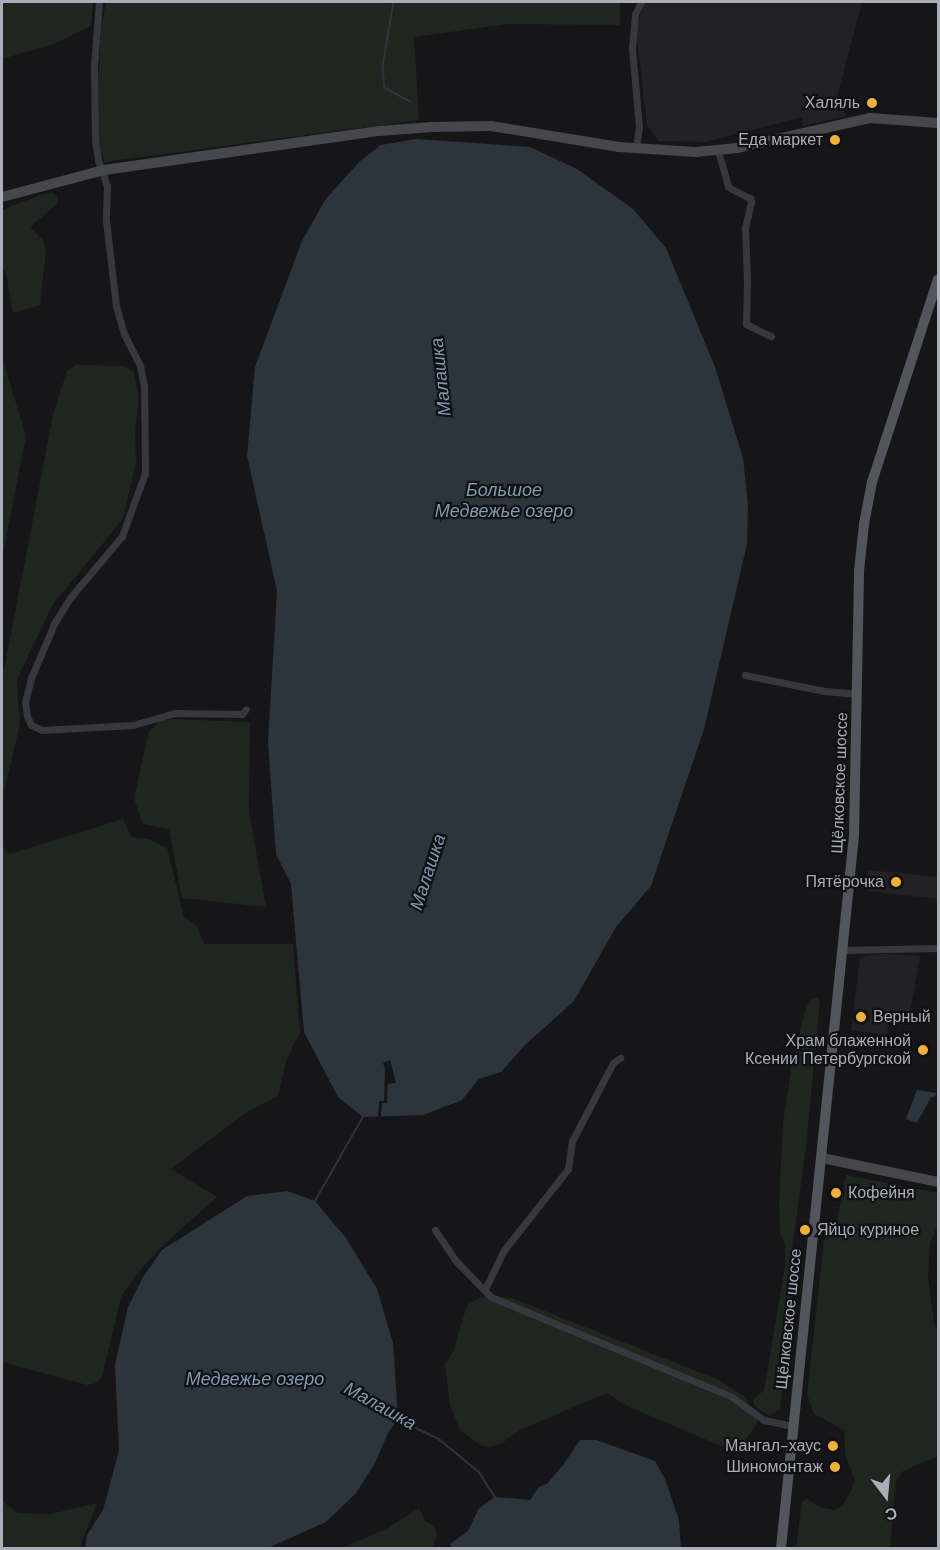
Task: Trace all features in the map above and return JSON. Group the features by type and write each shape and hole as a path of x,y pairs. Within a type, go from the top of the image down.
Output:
{"main road":[{"path":"2,197 57,180 104,170 379,131 491,126 666,152 718,151 870,118 939,123"},
{"name":"Щёлковское шоссе","path":"781,1548 854,835 859,571 864,524 872,482 939,279"},
{"path":"822,1158 939,1182"}],"street":[{"path":"99,2 93,110 98,160 104,170 116,306 124,334 140,366 144,386 145,473 122,536 70,598 54,624 31,678 26,702 27,716 31,725 42,730 134,725 175,713 242,714 246,709"},
{"path":"636,148 639,127 632,49 635,14 641,2"},
{"path":"718,151 728,188 750,198 751,202 745,228 746,324 771,336"},
{"path":"745,675 824,691 858,694"},
{"path":"843,950 939,948"},
{"path":"485,1289 504,1250 568,1169 572,1141 586,1110 612,1063 620,1058"},
{"path":"435,1230 454,1260 491,1297 732,1397 764,1420 793,1426"}],"shaded area":[{"path":"2,2 93,2 91,26 54,44 2,59"},
{"path":"106,2 620,2 620,25 508,24 414,37 419,120 104,162 99,143 98,91 101,29"},
{"path":"645,2 862,2 837,96 846,116 802,126 803,117 705,142 659,141 647,125 636,30"},
{"path":"53,193 57,196 57,204 30,227 43,240 46,251 40,305 13,313 6,273 2,267 2,210 43,194"},
{"path":"2,357 26,436 2,559"},
{"path":"76,365 124,366 134,372 139,398 135,432 136,463 123,519 53,604 17,679 20,724 2,800 2,680 53,415 67,371"},
{"path":"171,719 250,722 249,812 266,907 182,898 169,829 143,824 134,798 149,731 160,721"},
{"path":"123,819 131,837 148,839 167,848 184,917 196,925 204,944 293,944 300,1032 286,1061 278,1096 247,1112 171,1169 217,1197 160,1248 137,1274 121,1297 102,1377 96,1383 87,1385 2,1362 2,830 4,850 10,854"},
{"path":"868,870 938,877 938,899 867,891"},
{"path":"881,954 920,956 910,1013 890,1010 887,1035 851,1030 860,957"},
{"path":"816,997 820,1001 806,1147 790,1265 794,1285 780,1410 769,1416 754,1406 753,1400 764,1390 785,1267 785,1245 780,1231 779,1202 783,1123 792,1064 806,1008 810,1000"},
{"path":"846,1175 938,1193 938,1223 930,1243 928,1277 934,1323 938,1333 938,1456 903,1471 896,1481 890,1548 796,1548 802,1502 807,1499 820,1507 834,1510 843,1506 855,1482 845,1454 844,1430 814,1414 807,1394 824,1240 836,1226"},
{"path":"491,1296 512,1298 719,1380 745,1397 758,1422 742,1445 721,1446 627,1406 607,1393 520,1430 502,1443 491,1447 482,1446 460,1430 450,1406 445,1365 454,1349 467,1305 479,1298"},
{"path":"2,1501 18,1513 51,1514 97,1503 81,1544 82,1548 2,1548"},
{"path":"419,1508 425,1521 433,1526 437,1533 433,1548 342,1548 388,1528"}],"water":[{"name":"Большое Медвежье озеро","path":"416,139 530,147 577,169 633,209 666,248 715,367 743,458 748,505 747,544 704,729 651,886 616,927 574,1001 525,1045 501,1072 479,1079 462,1100 423,1115 363,1117 338,1097 304,1032 291,884 276,854 268,742 277,591 247,456 255,367 302,241 325,200 359,162 381,145"},
{"path":"917,1090 937,1093 931,1097 917,1123 906,1119"},
{"name":"Медвежье озеро","path":"287,1191 315,1201 346,1238 377,1289 393,1343 398,1419 388,1433 375,1463 356,1493 326,1522 268,1548 85,1548 87,1535 103,1510 119,1451 115,1365 128,1307 143,1277 162,1250 247,1196"},
{"path":"580,1440 596,1440 655,1461 665,1479 679,1520 681,1548 452,1548 450,1544 468,1531 479,1508 495,1497 530,1500 539,1487 547,1484 563,1465"}],"pier":[{"path":"390,1060 396,1083 388,1084 387,1103 382,1103 381,1117 386,1119 373,1120 378,1118 379,1101 384,1101 385,1069 383,1063"}],"waterway":[{"name":"Малашка","path":"394,2 383,67 385,88 411,102"},
{"name":"Малашка","path":"315,1201 363,1117"},
{"name":"Малашка","path":"397,1419 439,1439 479,1472 495,1497"}],"place":[{"name":"Халяль","path":"872,103"},
{"name":"Еда маркет","path":"835,140"},
{"name":"Пятёрочка","path":"896,882"},
{"name":"Верный","path":"861,1017"},
{"name":"Храм блаженной Ксении Петербургской","path":"923,1050"},
{"name":"Кофейня","path":"836,1193"},
{"name":"Яйцо куриное","path":"805,1230"},
{"name":"Мангал-хаус","path":"833,1446"},
{"name":"Шиномонтаж","path":"835,1467"}]}
